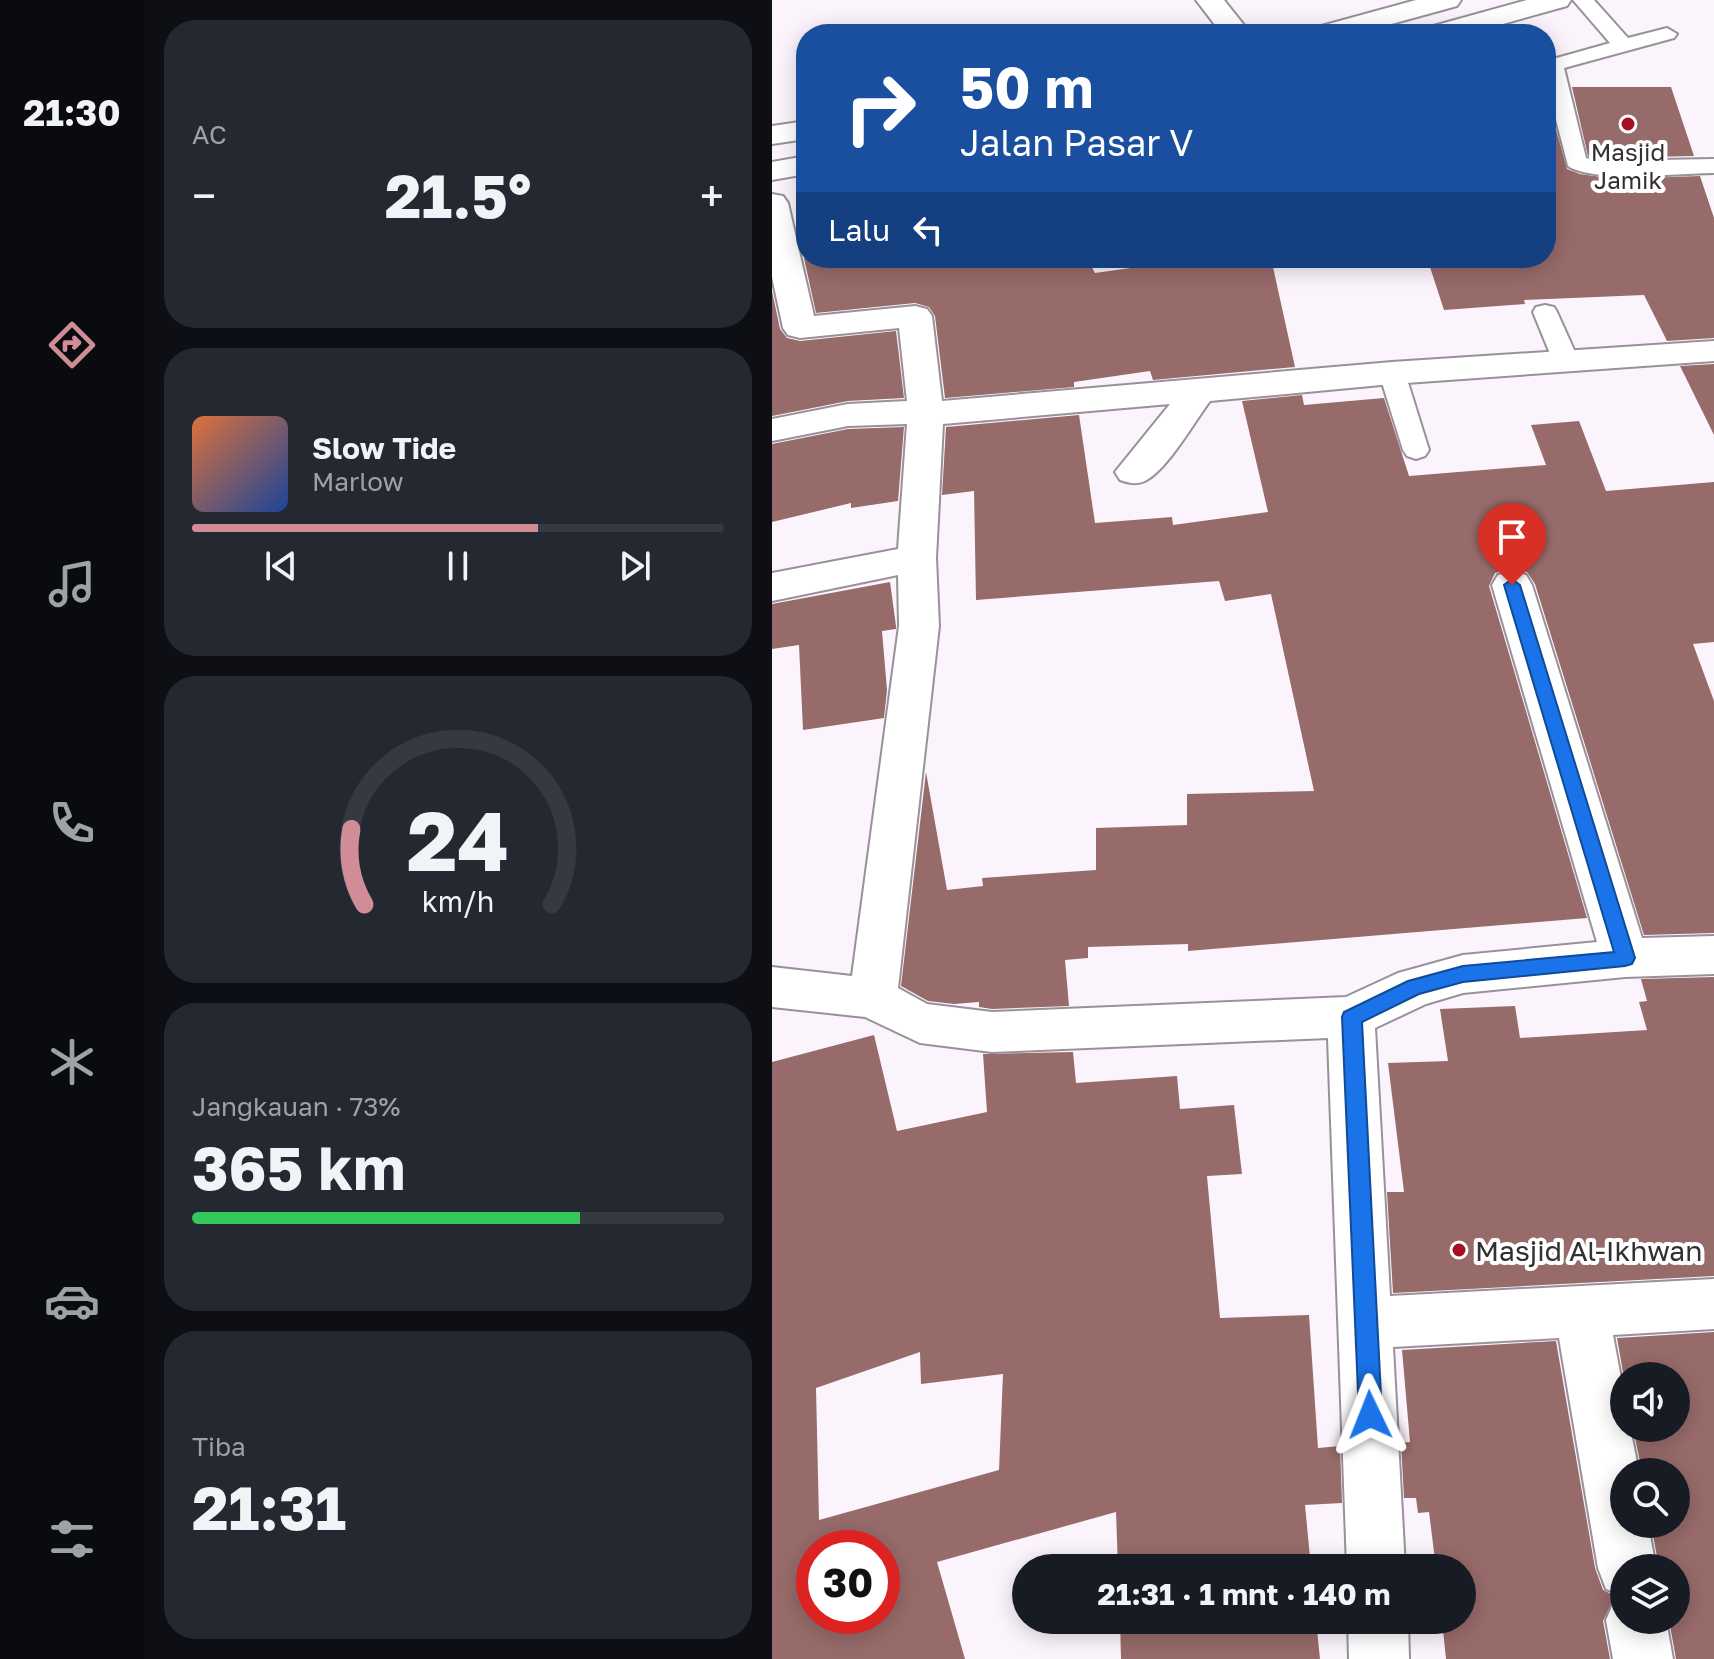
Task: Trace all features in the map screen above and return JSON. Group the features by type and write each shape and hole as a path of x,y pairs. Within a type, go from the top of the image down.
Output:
{"street":[{"path":"1210,0 1229,24"},
{"path":"1360,24 1447,0"},
{"path":"1472,24 1557,0"},
{"path":"772,135 796,131"},
{"path":"772,171 796,167"},
{"path":"772,203 800,328 915,316 926,414 917,558 919,626 873,998"},
{"path":"772,430 851,412 892,410 926,414 1392,373 1714,351"},
{"path":"1133,472 1155,450 1199,391"},
{"path":"772,587 917,558"},
{"path":"1512,585 1625,958"},
{"path":"772,987 873,998 920,1023 992,1032 1351,1017 1415,987 1463,974 1625,958 1714,955"},
{"path":"1351,1017 1375,1554"},
{"path":"1367,1323 1714,1304"},
{"path":"1582,1312 1625,1554"},
{"path":"1378,1634 1379,1659"},
{"path":"1639,1634 1643,1659"}],"lane":[{"path":"1583,0 1621,43"},
{"path":"1556,64 1621,43 1667,34"},
{"path":"1556,78 1576,161 1585,167 1714,166"},
{"path":"1545,312 1566,361"},
{"path":"1392,373 1416,450"}],"building":[{"name":"Masjid Jamik","path":"1572,87 1671,87 1694,156 1588,156"},
{"path":"1556,129 1567,169 1580,174 1616,179 1700,176 1714,218 1714,338 1667,341 1644,295 1524,300 1525,304 1444,310 1430,268 1556,268"},
{"path":"806,268 1092,268 1095,273 1131,268 1273,268 1295,367 1153,380 1150,371 1074,382 1074,387 945,398 935,316 929,307 915,303 816,313"},
{"path":"772,291 780,329 787,338 800,341 896,331 904,398 848,401 772,416"},
{"path":"1714,364 1714,435 1680,366"},
{"path":"1302,395 1304,405 1384,398 1409,476 1546,465 1531,425 1579,421 1606,491 1714,482 1714,642 1693,644 1714,701 1714,933 1644,935 1535,584 1527,572 1511,568 1495,573 1489,586 1587,918 1188,951 1188,944 1088,947 1088,958 1065,960 1069,1006 992,1009 979,1007 979,1002 954,1004 928,1001 901,986 926,772 947,890 983,886 982,878 1096,870 1096,828 1187,825 1187,794 1314,791 1271,594 1225,601 1219,581 976,600 974,491 942,495 946,427 1079,415 1095,523 1172,517 1173,525 1268,512 1242,401"},
{"path":"904,427 898,501 851,508 851,503 772,522 772,444 848,429"},
{"path":"890,582 896,629 882,631 887,690 884,718 803,730 799,645 772,649 772,604"},
{"path":"1714,977 1714,1276 1393,1293 1387,1192 1404,1192 1388,1063 1448,1061 1440,1009 1515,1006 1520,1038 1647,1030 1639,1002 1647,1001 1641,979"},
{"path":"874,1035 897,1131 987,1112 983,1054 1073,1052 1076,1083 1177,1076 1180,1109 1234,1105 1242,1174 1207,1176 1220,1318 1309,1315 1318,1448 1340,1446 1342,1503 1305,1505 1310,1554 1118,1554 1116,1512 937,1562 965,1659 772,1659 772,1062","holes":["920,1352 921,1384 1003,1374 999,1470 819,1520 816,1388"]},
{"path":"1714,1332 1714,1659 1676,1659 1672,1634 1690,1634 1690,1554 1656,1554 1654,1538 1690,1538 1690,1458 1639,1458 1636,1442 1690,1442 1690,1362 1621,1362 1617,1338"},
{"path":"1556,1341 1595,1568 1603,1590 1610,1594 1610,1606 1603,1621 1610,1659 1446,1659 1443,1634 1476,1634 1476,1554 1434,1554 1429,1512 1418,1513 1416,1498 1404,1498 1401,1443 1410,1442 1402,1350"},
{"path":"1120,1634 1317,1634 1320,1659 1121,1659"}],"place":[{"name":"Masjid Jamik","path":"1628,124"},
{"name":"Masjid Al-Ikhwan","path":"1459,1250"}],"route":[{"path":"1370,1415 1351,1017 1415,987 1463,974 1625,958 1512,585"}]}
